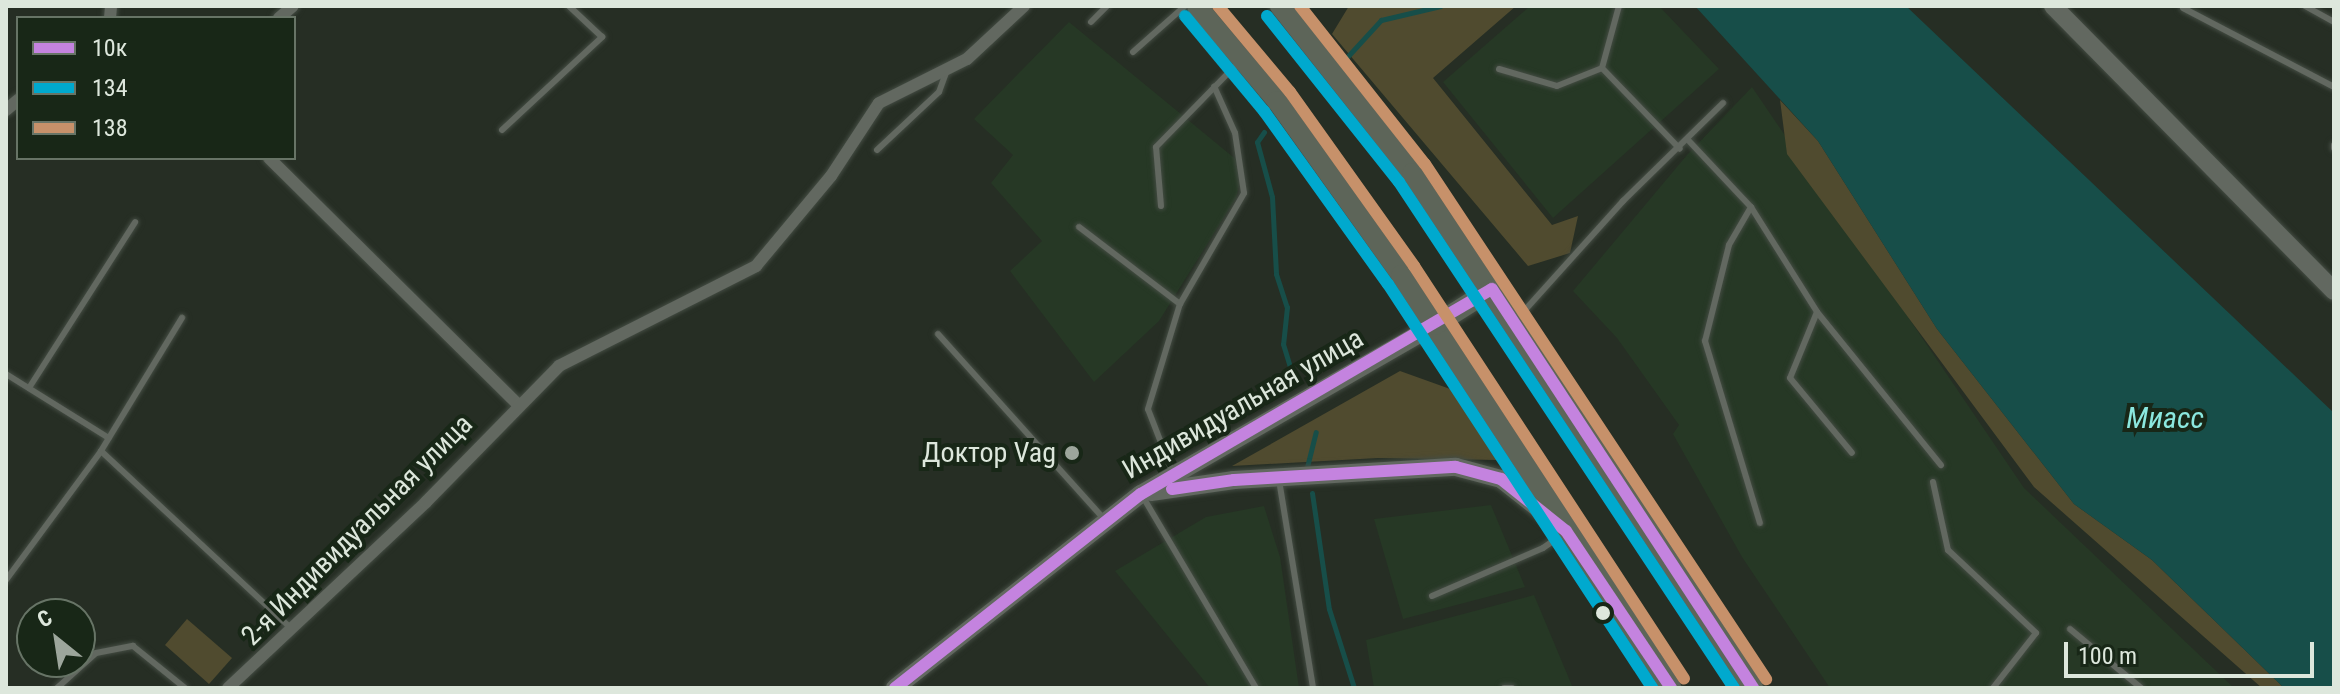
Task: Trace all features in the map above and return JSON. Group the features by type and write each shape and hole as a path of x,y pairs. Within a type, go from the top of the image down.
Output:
{"main road":[{"path":"1197,6 1277,101 1435,325 1566,531 1671,688"},
{"path":"1280,6 1412,173 1492,289 1753,688"},
{"path":"2053,6 2334,291"},
{"path":"1435,325 1492,289"},
{"name":"Индивидуальная улица","path":"895,688 1141,494 1435,325"},
{"path":"1141,494 1278,477 1456,467 1477,471 1526,496 1566,531"}],"street":[{"name":"2-я Индивидуальная улица","path":"228,688 426,502 518,404 585,349 756,266 831,176 879,103 967,59 1024,6"},
{"path":"271,160 518,404"}],"lane":[{"path":"502,130 602,37 569,6"},
{"path":"1091,22 1107,6"},
{"path":"1133,52 1185,6"},
{"path":"1602,68 1619,6"},
{"path":"2305,6 2334,22"},
{"path":"2183,8 2334,87"},
{"path":"1161,206 1156,147 1242,60"},
{"path":"1499,69 1557,86 1602,68"},
{"path":"1602,68 1680,149"},
{"path":"877,150 939,92 948,69"},
{"path":"1174,475 1148,409 1180,304 1244,193 1235,133 1214,86"},
{"path":"1514,323 1623,201 1680,149 1723,103"},
{"path":"1688,140 1751,207 1817,312 1941,465"},
{"path":"1751,207 1729,245 1705,341 1760,523"},
{"path":"29,388 135,222"},
{"path":"1079,227 1180,304"},
{"path":"1817,312 1790,378 1852,453"},
{"path":"6,580 101,451 182,318"},
{"path":"938,334 1106,521"},
{"path":"6,374 109,438"},
{"path":"101,451 291,628"},
{"path":"1278,477 1313,688"},
{"path":"1933,482 1948,550 2036,633 1993,688"},
{"path":"1141,494 1256,688"},
{"path":"1432,596 1543,548 1566,531"},
{"path":"2070,629 2141,688"},
{"path":"57,688 96,653 133,646 185,688"},
{"path":"1504,688 1512,688"}],"shaded area":[{"path":"1349,6 1516,6 1433,78 1552,225 1578,216 1570,253 1528,266 1332,34"},
{"path":"1530,6 1659,6 1719,69 1553,218 1443,82"},
{"path":"1069,22 1244,166 1236,198 1159,321 1094,382 1010,271 1042,241 991,183 1013,155 974,119"},
{"path":"1752,87 2024,488 2234,688 1830,688 1742,557 1673,434 1679,425 1617,338 1573,291 1687,155"},
{"path":"1780,100 1818,141 1937,329 2074,504 2152,560 2284,688 2262,688 2034,487 1787,154"},
{"path":"1400,371 1453,390 1497,460 1378,458 1232,466"},
{"path":"1491,505 1525,587 1403,619 1374,519"},
{"path":"1264,506 1280,557 1299,688 1210,688 1115,571 1206,517"},
{"path":"1534,595 1573,688 1374,688 1366,640"},
{"path":"187,619 232,658 209,684 165,645"}],"water":[{"name":"Миасс","path":"1695,6 1906,6 2334,413 2334,688 2284,688 2152,560 2074,504 1937,329 1818,141"}],"waterway":[{"path":"1348,56 1381,20 1440,6"},
{"path":"1264,132 1257,142 1272,197 1276,274 1287,307 1283,344 1291,371"},
{"path":"1307,467 1316,432"},
{"path":"1312,493 1329,609 1354,688"}],"transit line":[{"name":"138","path":"1218,6 1290,92 1414,266 1684,679"},
{"name":"138","path":"1300,6 1425,164 1766,679"},
{"name":"134","path":"1185,16 1264,111 1388,284 1652,688"},
{"name":"134","path":"1267,16 1399,182 1734,688"},
{"name":"10к","path":"895,688 1141,494 1492,289 1753,688"},
{"name":"10к","path":"1172,489 1234,480 1456,467 1501,479 1566,531 1671,688"}],"place":[{"name":"Доктор Vag","path":"1072,453"}]}
